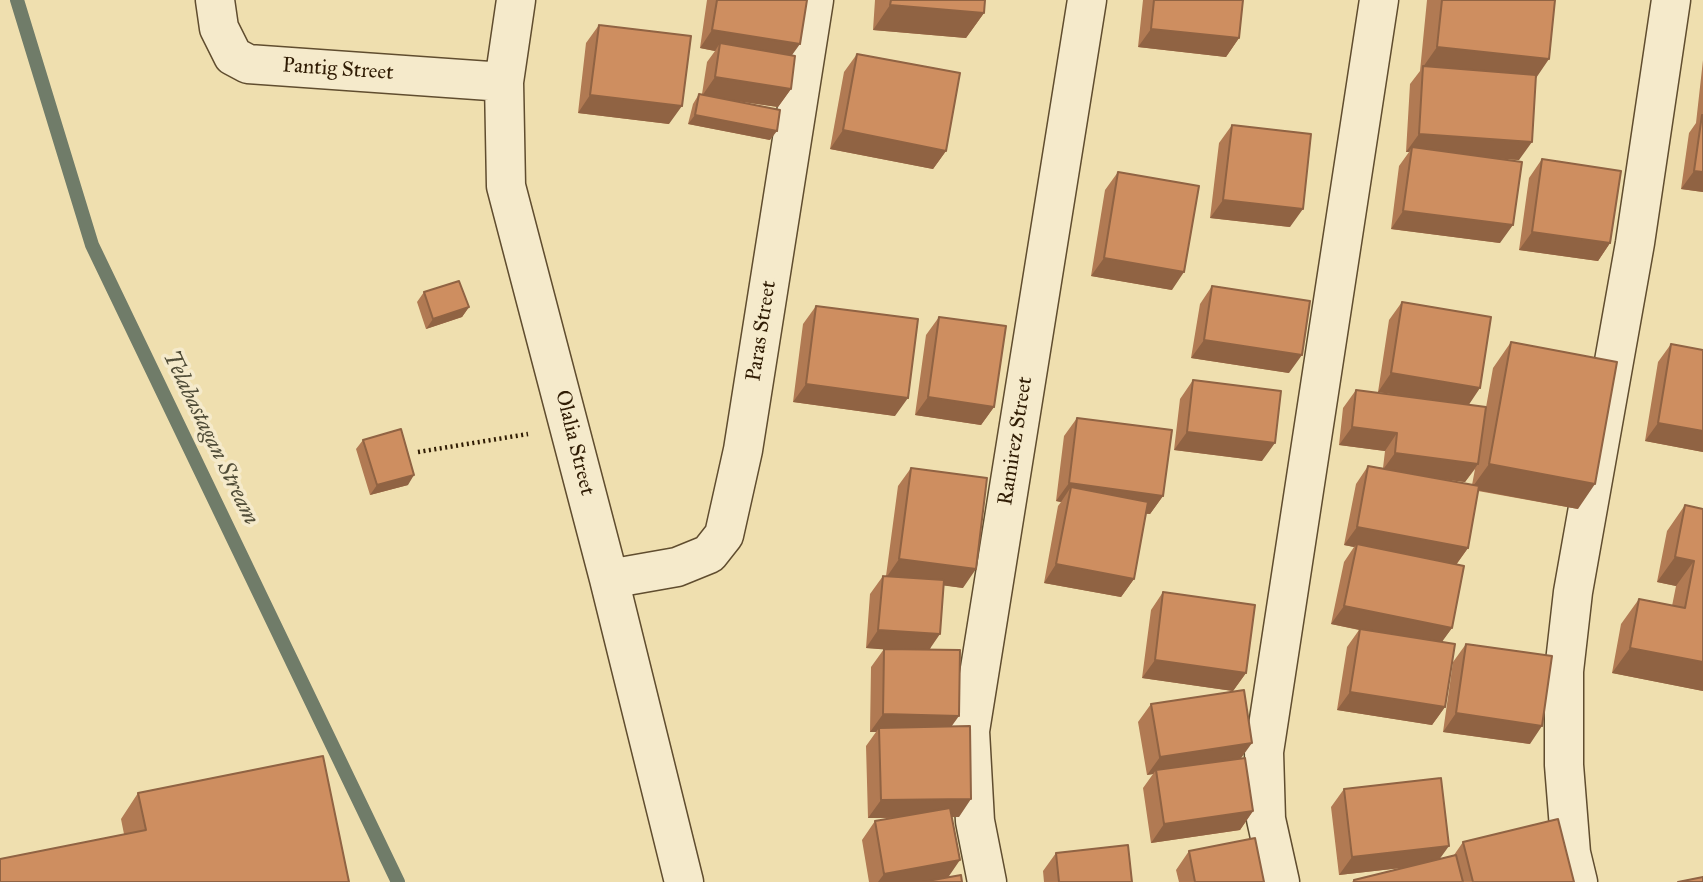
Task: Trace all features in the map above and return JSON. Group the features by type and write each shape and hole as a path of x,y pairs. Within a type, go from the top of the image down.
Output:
{"street":[{"name":"Pantig Street","path":"215,0 219,28 233,56 248,64 504,82"},
{"name":"Olalia Street","path":"516,0 504,82 506,186 609,579 684,882"},
{"name":"Paras Street","path":"609,579 677,567 709,554 724,535 743,450 814,0"},
{"name":"Ramirez Street","path":"987,882 975,821 970,731 1087,0"},
{"path":"1280,882 1266,819 1264,752 1379,0"},
{"path":"1577,882 1564,765 1566,658 1573,592 1635,243 1671,0"}],"path":[{"path":"418,452 570,427"}],"building":[{"path":"717,0 807,0 800,44 712,30"},
{"path":"891,0 985,0 984,13 890,5"},
{"path":"1154,0 1243,0 1239,38 1151,29"},
{"path":"1442,0 1555,0 1549,59 1437,47"},
{"path":"599,25 691,36 682,106 590,95"},
{"path":"720,43 795,56 791,89 715,77"},
{"path":"857,54 960,73 946,151 843,130"},
{"path":"1423,66 1536,75 1532,142 1419,134"},
{"path":"699,94 780,110 777,131 695,115"},
{"path":"1703,115 1703,172 1694,171"},
{"path":"1232,125 1311,134 1303,209 1223,200"},
{"path":"1412,147 1522,162 1513,225 1403,211"},
{"path":"1542,159 1621,171 1610,243 1532,232"},
{"path":"1118,172 1199,186 1184,272 1104,258"},
{"path":"459,281 469,307 433,319 424,292"},
{"path":"1212,286 1310,301 1302,355 1204,340"},
{"path":"1402,302 1491,317 1480,388 1391,373"},
{"path":"816,306 918,319 908,398 806,384"},
{"path":"939,317 1006,326 994,407 928,397"},
{"path":"1511,342 1617,362 1595,484 1489,464"},
{"path":"1671,344 1703,350 1703,431 1658,423"},
{"path":"1193,380 1281,391 1275,443 1187,432"},
{"path":"1356,390 1486,407 1478,464 1395,453 1397,433 1352,427"},
{"path":"1077,418 1172,430 1163,496 1069,483"},
{"path":"401,429 414,475 377,485 363,440"},
{"path":"1368,466 1479,486 1468,548 1357,527"},
{"path":"911,468 987,478 976,569 899,559"},
{"path":"1071,487 1148,502 1134,579 1056,564"},
{"path":"1685,505 1703,509 1703,662 1630,648 1639,599 1685,608 1694,561 1675,557"},
{"path":"1357,544 1464,566 1452,628 1344,606"},
{"path":"883,576 944,580 940,634 878,630"},
{"path":"1163,592 1255,605 1246,673 1155,660"},
{"path":"1360,629 1455,644 1445,707 1350,692"},
{"path":"1466,644 1552,656 1542,726 1456,713"},
{"path":"884,649 960,650 959,716 883,714"},
{"path":"1244,690 1252,743 1160,757 1151,704"},
{"path":"970,726 971,799 881,800 879,728"},
{"path":"323,756 349,882 0,882 0,859 146,830 138,793"},
{"path":"1245,758 1253,811 1164,824 1156,770"},
{"path":"1441,778 1449,846 1352,857 1344,789"},
{"path":"950,808 960,860 884,874 875,821"},
{"path":"1558,819 1574,882 1473,882 1463,842"},
{"path":"1255,838 1264,882 1195,882 1189,851"},
{"path":"1128,845 1132,882 1059,882 1056,853"},
{"path":"1456,855 1463,882 1354,882 1354,880"},
{"path":"961,875 962,882 922,882"},
{"path":"1703,877 1703,882 1678,882"}],"waterway":[{"name":"Telabastagan Stream","path":"17,0 92,245 398,882"}]}
